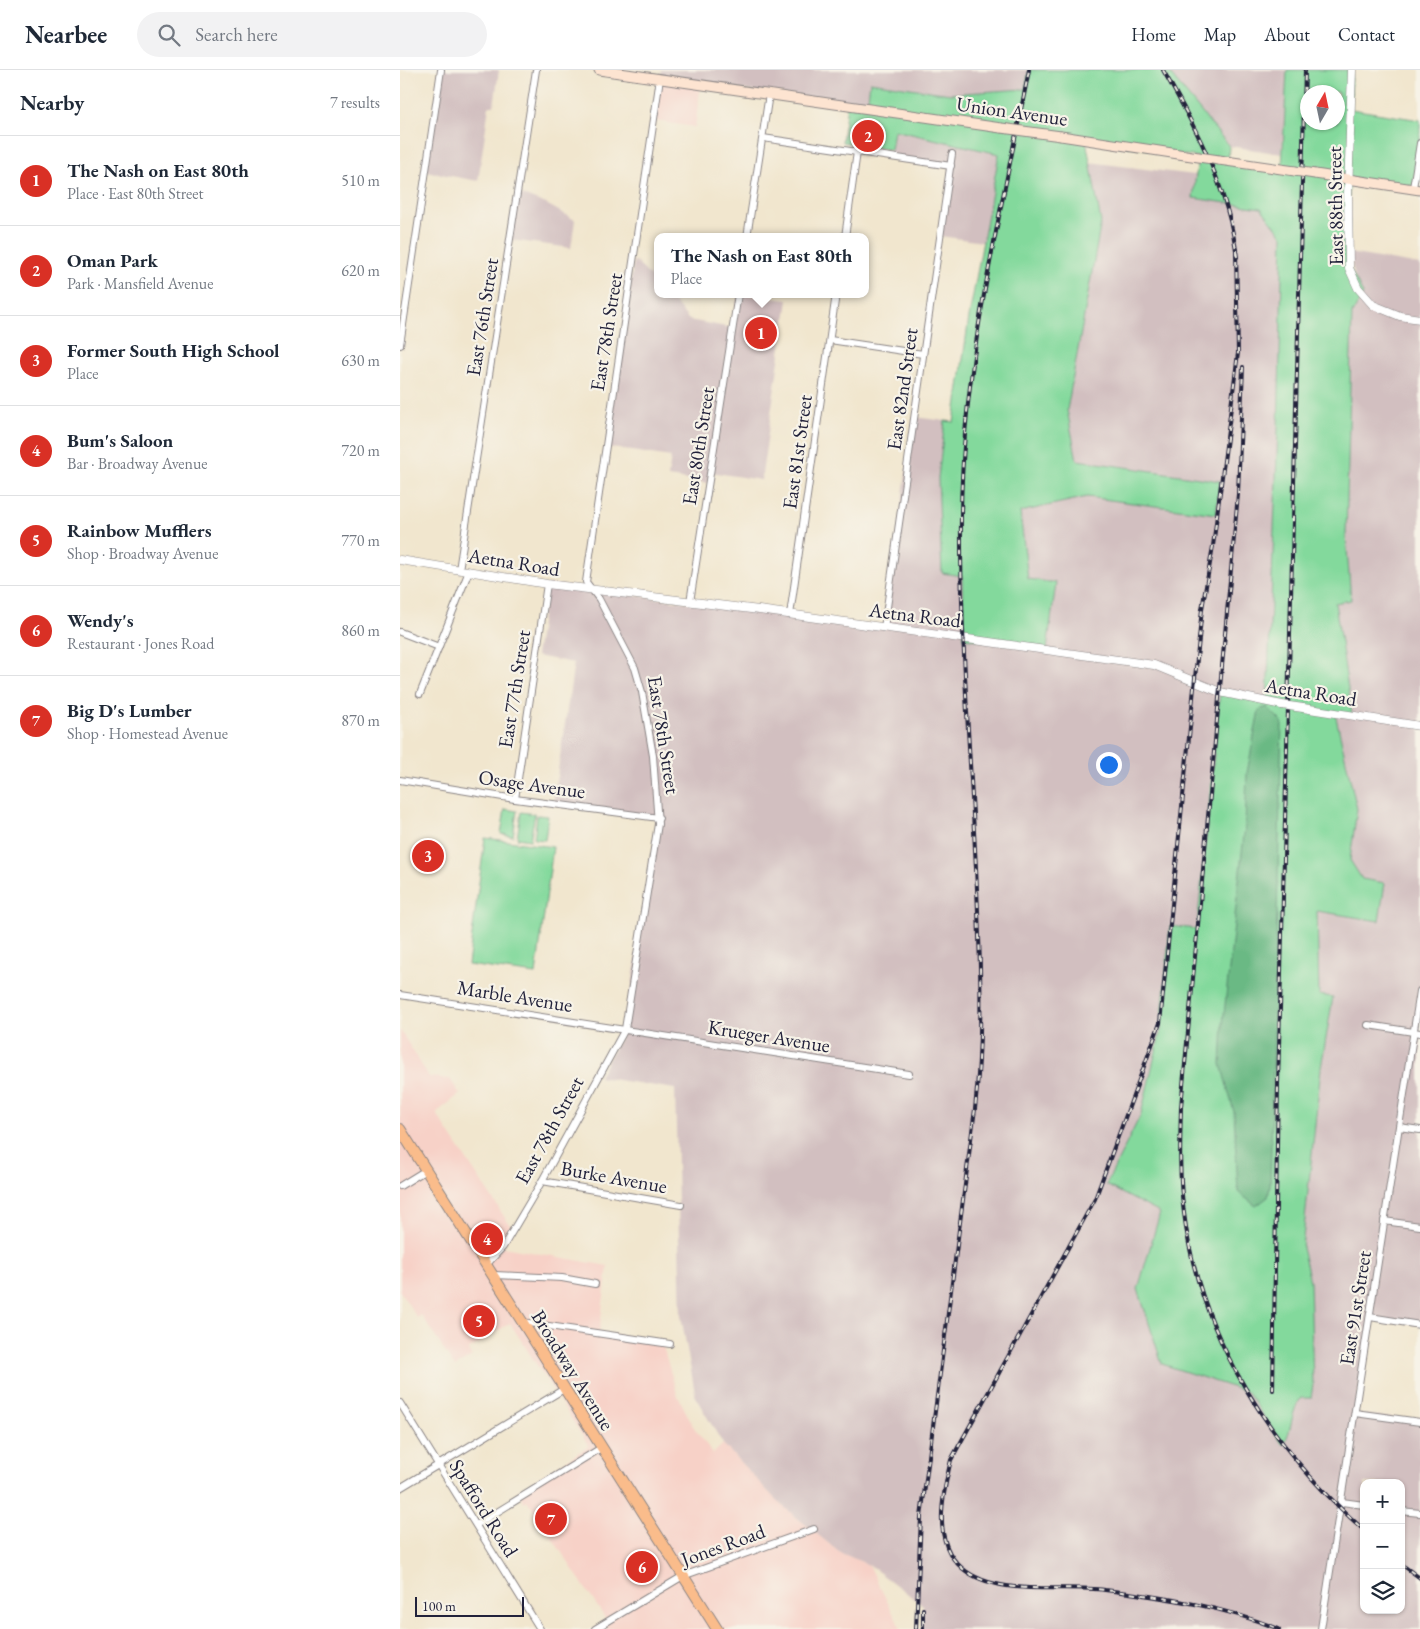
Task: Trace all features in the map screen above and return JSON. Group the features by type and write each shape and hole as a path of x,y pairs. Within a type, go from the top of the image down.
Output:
{"main road":[{"name":"Union Avenue","path":"599,70 661,74 769,94 1416,189"},
{"name":"Broadway Avenue","path":"400,1129 495,1275 564,1389 717,1629"}],"street":[{"path":"400,345 441,70"},
{"name":"East 76th Street","path":"459,570 536,70"},
{"name":"East 88th Street","path":"1352,70 1348,178 1349,268 1358,288 1373,304 1400,316 1420,319"},
{"name":"East 78th Street","path":"487,1264 503,1246 542,1181 625,1029 659,818 653,756 642,692 635,668 599,599 586,582 661,74"},
{"path":"748,233 769,94"},
{"path":"763,138 950,166"},
{"path":"1416,189 1420,143"},
{"path":"846,233 857,152"},
{"name":"East 82nd Street","path":"884,628 952,154"},
{"name":"East 80th Street","path":"690,602 737,298"},
{"name":"East 81st Street","path":"790,615 835,298"},
{"path":"830,340 923,354"},
{"name":"Aetna Road","path":"400,560 547,584 1154,665 1220,692 1282,705 1420,726"},
{"path":"420,694 469,571"},
{"name":"East 77th Street","path":"515,799 547,584"},
{"path":"400,632 439,647"},
{"name":"Osage Avenue","path":"400,780 515,799 659,818"},
{"name":"East 91st Street","path":"1321,1629 1399,1127 1417,1032 1420,992"},
{"name":"Marble Avenue","path":"400,995 625,1029"},
{"path":"1368,1025 1417,1032"},
{"name":"Krueger Avenue","path":"625,1029 909,1074"},
{"path":"1399,1127 1420,1130"},
{"path":"400,1186 426,1170"},
{"name":"Burke Avenue","path":"542,1181 681,1205"},
{"path":"1384,1221 1420,1226"},
{"path":"495,1275 562,1278 595,1284"},
{"path":"1370,1317 1420,1325"},
{"path":"522,1322 670,1344"},
{"path":"400,1488 564,1389"},
{"name":"Spafford Road","path":"400,1403 540,1629"},
{"path":"1355,1413 1420,1422"},
{"path":"476,1525 601,1448"},
{"path":"1342,1502 1360,1504"},
{"path":"1405,1512 1420,1514"},
{"name":"Jones Road","path":"595,1629 683,1576 814,1529"}],"shaded area":[{"path":"441,70 499,70 494,106 489,106 478,181 425,171"},
{"path":"661,70 1029,70 1025,89 950,94 871,82 867,108 660,78"},
{"path":"1154,70 1287,70 1282,154 1229,146"},
{"path":"660,78 701,84 695,127 656,121"},
{"path":"894,130 999,153 983,242 940,236 950,166 889,156"},
{"path":"1047,157 1285,186 1358,288 1349,253 1420,265 1420,1325 1370,1318 1355,1413 1420,1422 1420,1629 923,1629 923,1605 869,1565 839,1552 778,1502 723,1444 696,1398 681,1316 675,1089 599,1077 625,1029 659,818 553,804 574,663 536,656 547,584 884,628 914,417 954,422 969,317"},
{"path":"517,193 546,204 575,220 571,248 511,240"},
{"path":"634,260 654,280 654,298 670,298 689,320 732,328 737,298 788,300 761,480 710,472 708,483 668,477 671,457 606,447"},
{"path":"400,1030 429,1077 450,1079 460,1094 436,1113 513,1230 503,1247 608,1266 599,1333 662,1343 677,1394 693,1426 713,1454 723,1444 778,1502 839,1552 869,1565 901,1629 595,1629 607,1621 527,1500 524,1502 518,1492 589,1446 510,1323 468,1350 472,1356 455,1367 421,1315 417,1318 400,1291"}],"green space":[{"path":"1029,70 1167,70 1229,146 1228,161 1282,169 1287,70 1352,70 1351,109 1420,120 1420,143 1413,188 1349,178 1349,267 1363,294 1352,314 1346,536 1351,600 1335,603 1352,715 1335,713 1357,809 1350,860 1362,879 1385,883 1379,921 1317,911 1319,995 1333,997 1321,1068 1302,1248 1310,1281 1313,1384 1311,1398 1301,1398 1297,1403 1283,1445 1247,1392 1162,1364 1138,1289 1160,1213 1106,1185 1141,1114 1161,1030 1170,926 1197,929 1220,692 1267,702 1278,429 1283,236 1261,208 1193,198 1198,157 1086,140 1101,222 1067,410 1077,460 1220,481 1216,514 1087,497 1020,512 1028,579 1056,583 1047,649 964,638 962,576 942,573 938,478 945,421 954,422 969,317 999,154 894,130 891,150 842,142 847,105 867,107 870,82 950,94 1025,89"},
{"path":"1267,707 1282,722 1270,1186 1268,1197 1256,1206 1238,1192 1234,1112 1221,1064 1223,1023 1245,826 1247,773 1259,710"},
{"path":"505,809 517,811 513,836 501,834"},
{"path":"521,812 535,814 530,840 517,838"},
{"path":"537,815 548,816 545,840 534,839"},
{"path":"485,838 553,847 536,974 468,965"}],"railway":[{"path":"916,1629 921,1517 975,1109 980,1049 979,929 962,604 961,516 963,460 968,403 984,292 1029,70"},
{"path":"1163,70 1199,137 1219,183 1233,232 1237,257"},
{"path":"1273,1390 1278,1084 1305,70"},
{"path":"1236,250 1238,353 1213,546 1202,609 1160,1023 1095,1199 951,1460 945,1487 942,1517 946,1545 952,1557 962,1568 976,1577 993,1583 1011,1587 1105,1590 1150,1596 1216,1609 1279,1629"},
{"path":"1243,367 1238,494 1181,1107 1180,1160 1182,1200 1192,1259 1206,1303 1223,1346 1245,1388 1299,1464 1330,1498 1360,1526"},
{"path":"1405,1567 1420,1578"},
{"path":"923,1609 923,1629"}],"place":[{"name":"Oman Park","path":"868,136"},
{"name":"The Nash on East 80th","path":"761,333"},
{"name":"Former South High School","path":"428,856"},
{"name":"Bum's Saloon","path":"487,1239"},
{"name":"Rainbow Mufflers","path":"479,1321"},
{"name":"Big D's Lumber","path":"551,1519"},
{"name":"Wendy's","path":"642,1567"}]}
